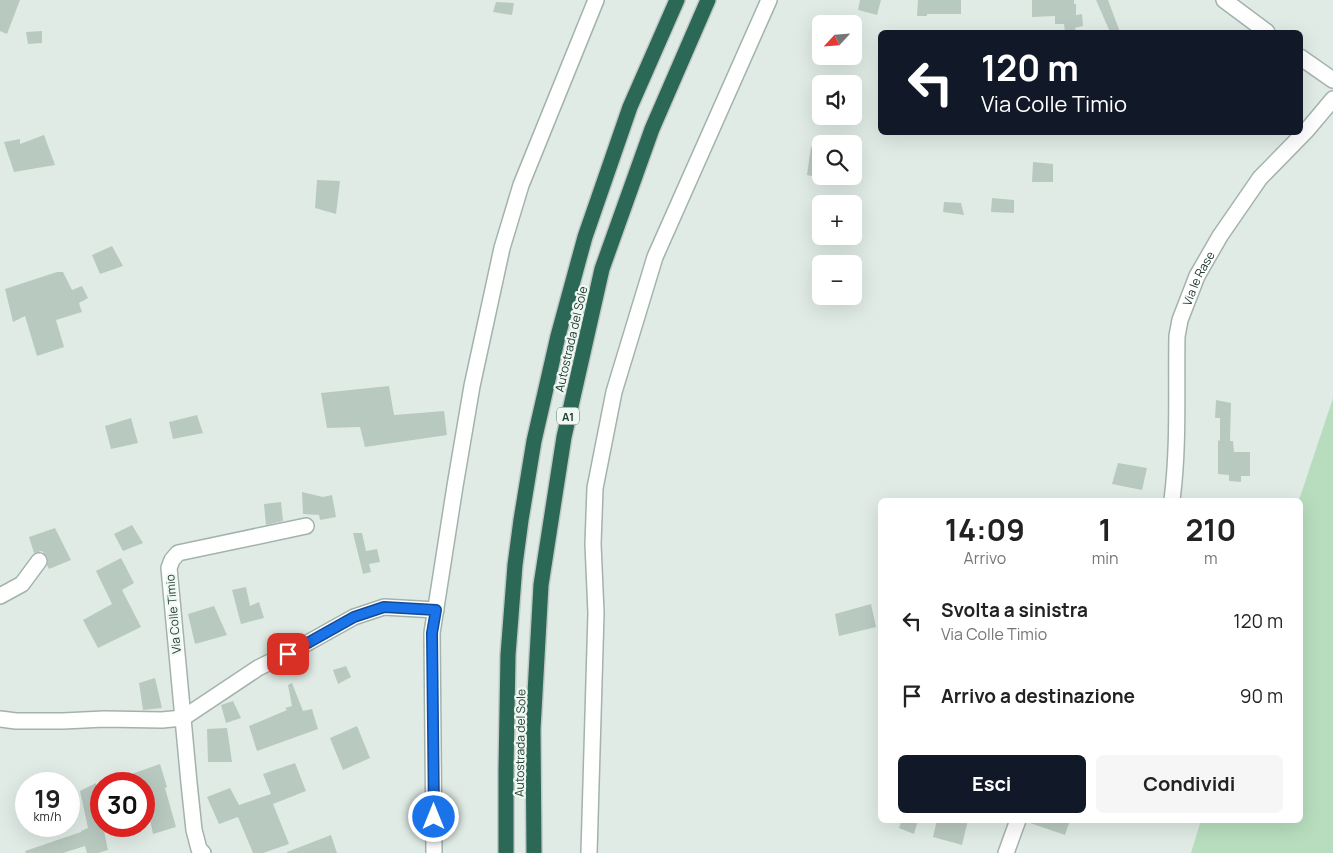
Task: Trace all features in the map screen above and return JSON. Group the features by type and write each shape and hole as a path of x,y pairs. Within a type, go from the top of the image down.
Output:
{"highway":[{"name":"Autostrada del Sole","path":"506,853 508,655 520,520 534,441 558,336 585,237 630,107 677,0"},
{"name":"Autostrada del Sole","path":"534,853 533,730 541,585 564,437 602,269 652,129 708,0"}],"street":[{"path":"434,853 432,633 472,386 502,248 521,184 596,0"},
{"path":"589,853 596,613 593,544 595,488 614,392 655,257 769,0"},
{"path":"1224,0 1264,30"},
{"path":"1303,59 1333,80"},
{"name":"Via le Rase","path":"1303,134 1333,99"},
{"name":"Via le Rase","path":"1172,498 1176,442 1177,336 1180,320 1197,276 1220,236 1260,178 1302,135"},
{"name":"Via Colle Timio","path":"202,853 199,849 194,830 169,568 172,560 178,553 306,526"},
{"path":"0,596 22,584 39,561"},
{"path":"0,719 63,721 183,718 258,668 354,617 384,607 436,610"},
{"path":"1006,853 1017,823"}],"green space":[{"path":"1333,398 1333,853 1191,853 1200,823 1303,823 1303,498 1300,498"}],"building":[{"path":"0,0 20,0 7,34 0,31"},
{"path":"860,0 881,0 877,15 858,10"},
{"path":"918,0 961,0 961,14 927,14 927,16 917,16"},
{"path":"1032,0 1074,0 1076,15 1082,14 1083,26 1075,28 1076,30 1065,30 1064,24 1055,24 1055,16 1032,17"},
{"path":"1096,0 1108,0 1119,30 1109,30"},
{"path":"496,2 514,3 512,15 493,12"},
{"path":"42,31 42,43 28,44 26,32"},
{"path":"44,135 55,165 14,172 4,142 20,139 20,144"},
{"path":"811,147 812,176 807,175"},
{"path":"1033,162 1053,164 1053,182 1032,182"},
{"path":"317,180 340,181 336,214 315,208"},
{"path":"992,198 1014,200 1014,213 991,212"},
{"path":"944,202 961,203 964,215 943,212"},
{"path":"112,246 123,266 100,274 92,255"},
{"path":"57,272 63,272 72,290 82,286 88,298 79,303 82,312 56,320 64,347 37,356 25,316 13,322 5,289"},
{"path":"389,386 394,415 444,411 447,435 365,447 360,427 327,428 321,393"},
{"path":"1216,400 1231,403 1230,441 1233,441 1234,452 1250,452 1250,476 1241,476 1241,482 1229,481 1229,475 1218,474 1220,418 1215,418"},
{"path":"197,415 203,433 173,439 169,422"},
{"path":"131,418 138,443 111,449 105,426"},
{"path":"1118,463 1147,468 1142,490 1112,484"},
{"path":"302,492 323,497 332,495 336,517 320,520 319,515 303,514"},
{"path":"281,502 283,521 266,525 264,504"},
{"path":"132,525 143,543 123,551 114,534"},
{"path":"55,528 71,560 49,569 47,557 42,551 34,553 29,537"},
{"path":"353,533 362,533 366,551 377,549 380,562 369,564 371,572 363,574"},
{"path":"121,558 134,583 122,590 141,627 98,648 83,620 112,604 96,571"},
{"path":"246,587 250,606 259,602 264,618 241,624 232,590"},
{"path":"871,604 876,627 839,636 835,614"},
{"path":"214,606 227,635 195,644 188,614"},
{"path":"346,666 351,677 338,684 333,670"},
{"path":"155,678 162,708 143,710 139,683"},
{"path":"292,683 303,711 312,709 318,729 257,751 249,726 287,710 285,708 292,706 288,685"},
{"path":"233,701 241,718 226,723 221,705"},
{"path":"357,726 370,758 343,770 330,738"},
{"path":"227,728 232,762 208,762 207,729"},
{"path":"295,763 306,791 273,804 289,844 263,853 253,853 238,817 219,824 207,797 230,788 239,805 271,794 263,774"},
{"path":"160,764 176,827 155,833 155,772 137,772"},
{"path":"90,786 90,837 105,837 108,850 98,853 87,853 85,846 63,853 26,853 25,851 66,837 80,837 81,831 88,828 80,791"},
{"path":"901,823 917,823 914,834 899,828"},
{"path":"936,823 967,823 962,845 933,837"},
{"path":"1030,823 1069,823 1065,835"},
{"path":"331,835 337,853 287,853 287,852"}],"route":[{"path":"288,654 354,617 384,607 436,610 432,633 434,817"}]}
